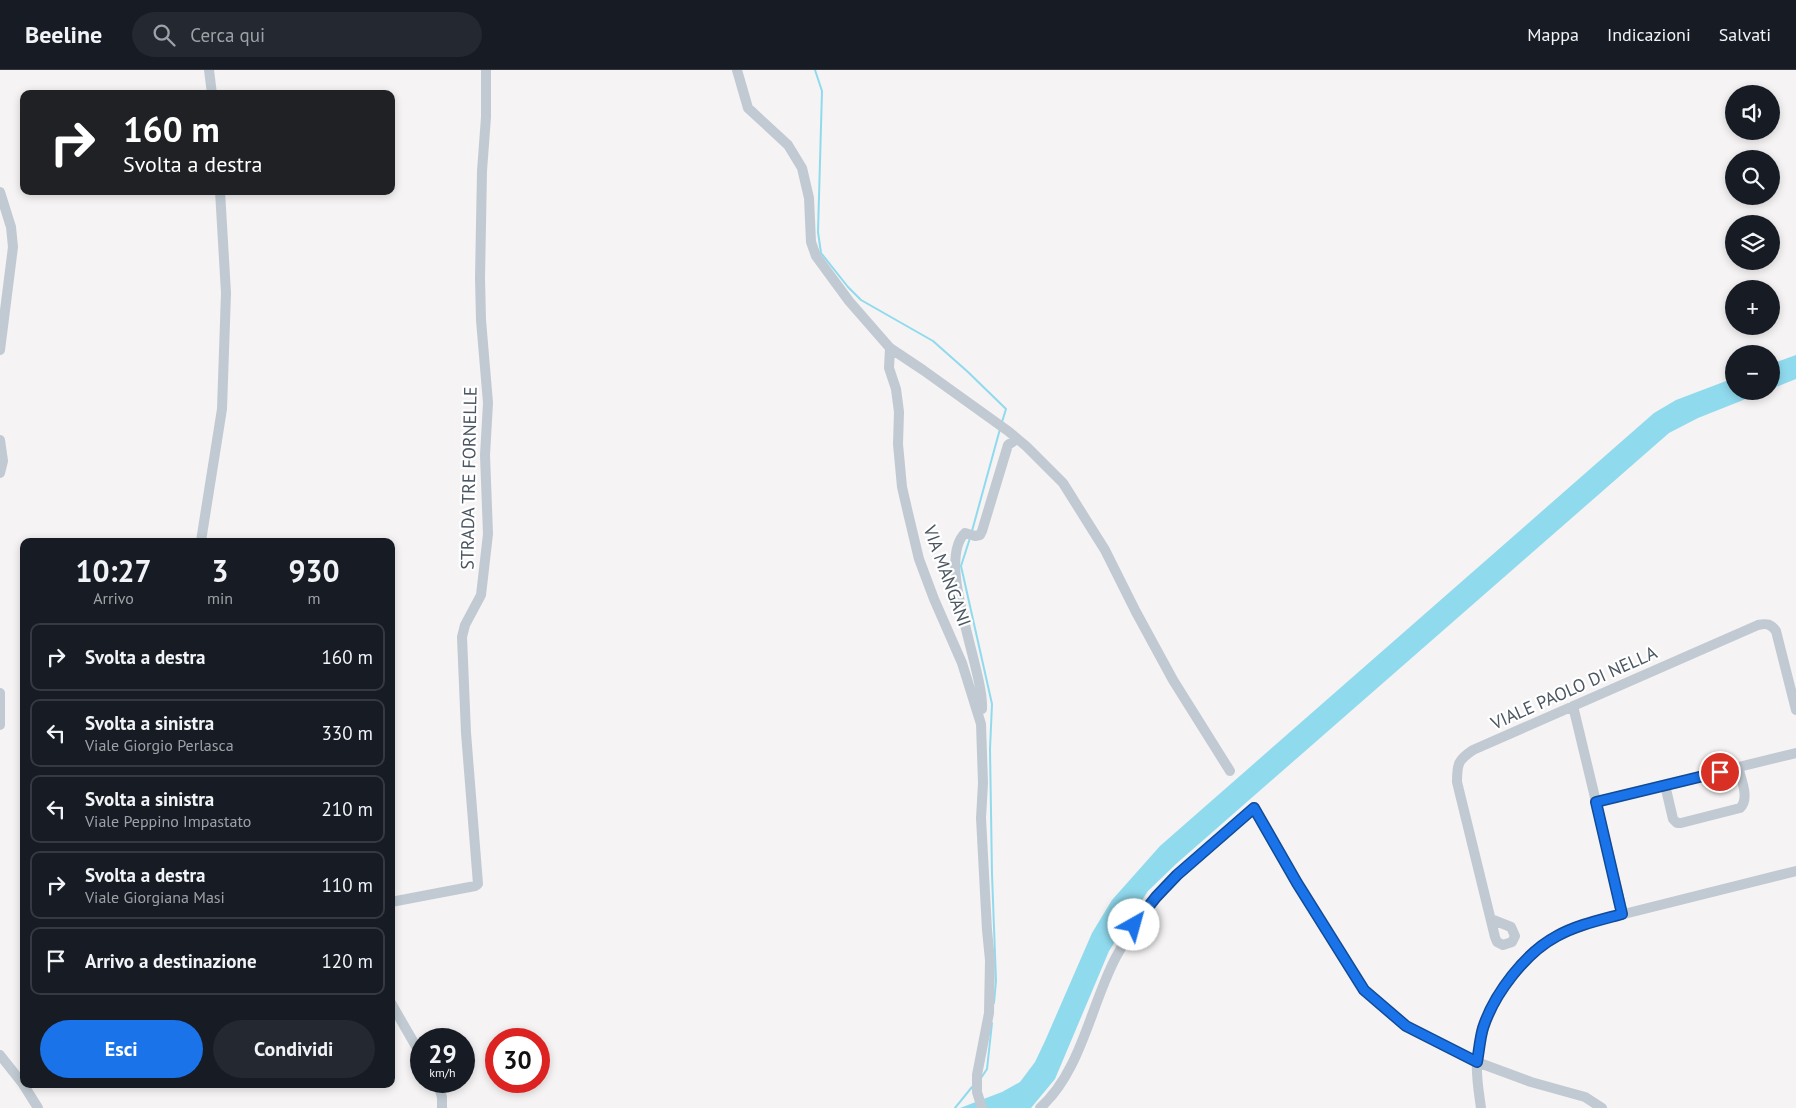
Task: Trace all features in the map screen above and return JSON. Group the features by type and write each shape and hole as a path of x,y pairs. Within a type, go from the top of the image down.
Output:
{"street":[{"path":"209,70 212,90"},
{"name":"STRADA TRE FORNELLE","path":"395,901 478,884 466,733 462,637 465,625 481,595 488,534 485,455 488,404 481,320 480,278 480,208 486,117 486,70"},
{"path":"737,70 748,108 788,145 802,168 809,198 811,242 816,256 849,301 890,348 1008,431 1062,483 1105,550 1173,680 1230,771"},
{"path":"0,192 11,227 13,247 0,350"},
{"path":"201,538 222,409 226,293 220,195"},
{"name":"VIA MANGANI","path":"890,348 889,368 896,389 902,487 908,513 920,558 934,599 962,663 981,724 983,783 981,818 986,930 990,960 989,1013 977,1075 977,1092 982,1108"},
{"path":"0,440 3,461 0,473"},
{"path":"981,724 982,705 957,586 956,563 961,537 970,534 980,535 982,531 1008,445 1017,440"},
{"name":"VIALE PAOLO DI NELLA","path":"1491,919 1457,782 1457,767 1462,757 1473,750 1758,624 1765,623 1773,626 1776,631 1796,710"},
{"path":"0,693 0,725"},
{"path":"1573,706 1622,914"},
{"path":"1596,802 1796,753"},
{"path":"1665,785 1674,819 1677,823 1681,823 1740,808 1744,804 1745,798 1738,768"},
{"path":"1040,1108 1052,1098 1066,1078 1115,958 1134,925 1156,897 1177,875 1254,808 1297,883 1364,990 1406,1026 1477,1062 1531,1082 1585,1097 1602,1108"},
{"path":"1481,1108 1477,1080 1477,1062 1483,1027 1501,991 1528,958 1556,937 1588,923 1796,871"},
{"path":"395,1010 410,1035"},
{"path":"0,1055 20,1080"},
{"path":"26,1088 38,1108"},
{"path":"441,1093 442,1108"}],"water":[{"path":"1796,355 1796,379 1780,385 1780,361"},
{"path":"1725,381 1725,400 1743,400 1698,418 1669,433 1176,864 1148,891 1109,951 1055,1079 1031,1108 960,1108 1002,1092 1020,1082 1035,1062 1092,933 1112,900 1160,846 1654,413 1676,400"}],"waterway":[{"path":"815,70 822,91 818,232 821,253 861,300 933,341 968,372 1006,409 1002,422"},
{"path":"972,531 1000,429"},
{"path":"970,538 961,566 992,704 990,749 996,981 994,1003"},
{"path":"981,1078 987,1069 992,1023"},
{"path":"955,1108 972,1087"}],"route":[{"path":"1134,925 1156,897 1177,875 1254,808 1297,883 1364,990 1406,1026 1477,1062 1483,1027 1501,991 1528,958 1556,937 1588,923 1622,914 1596,802 1720,772"}]}
